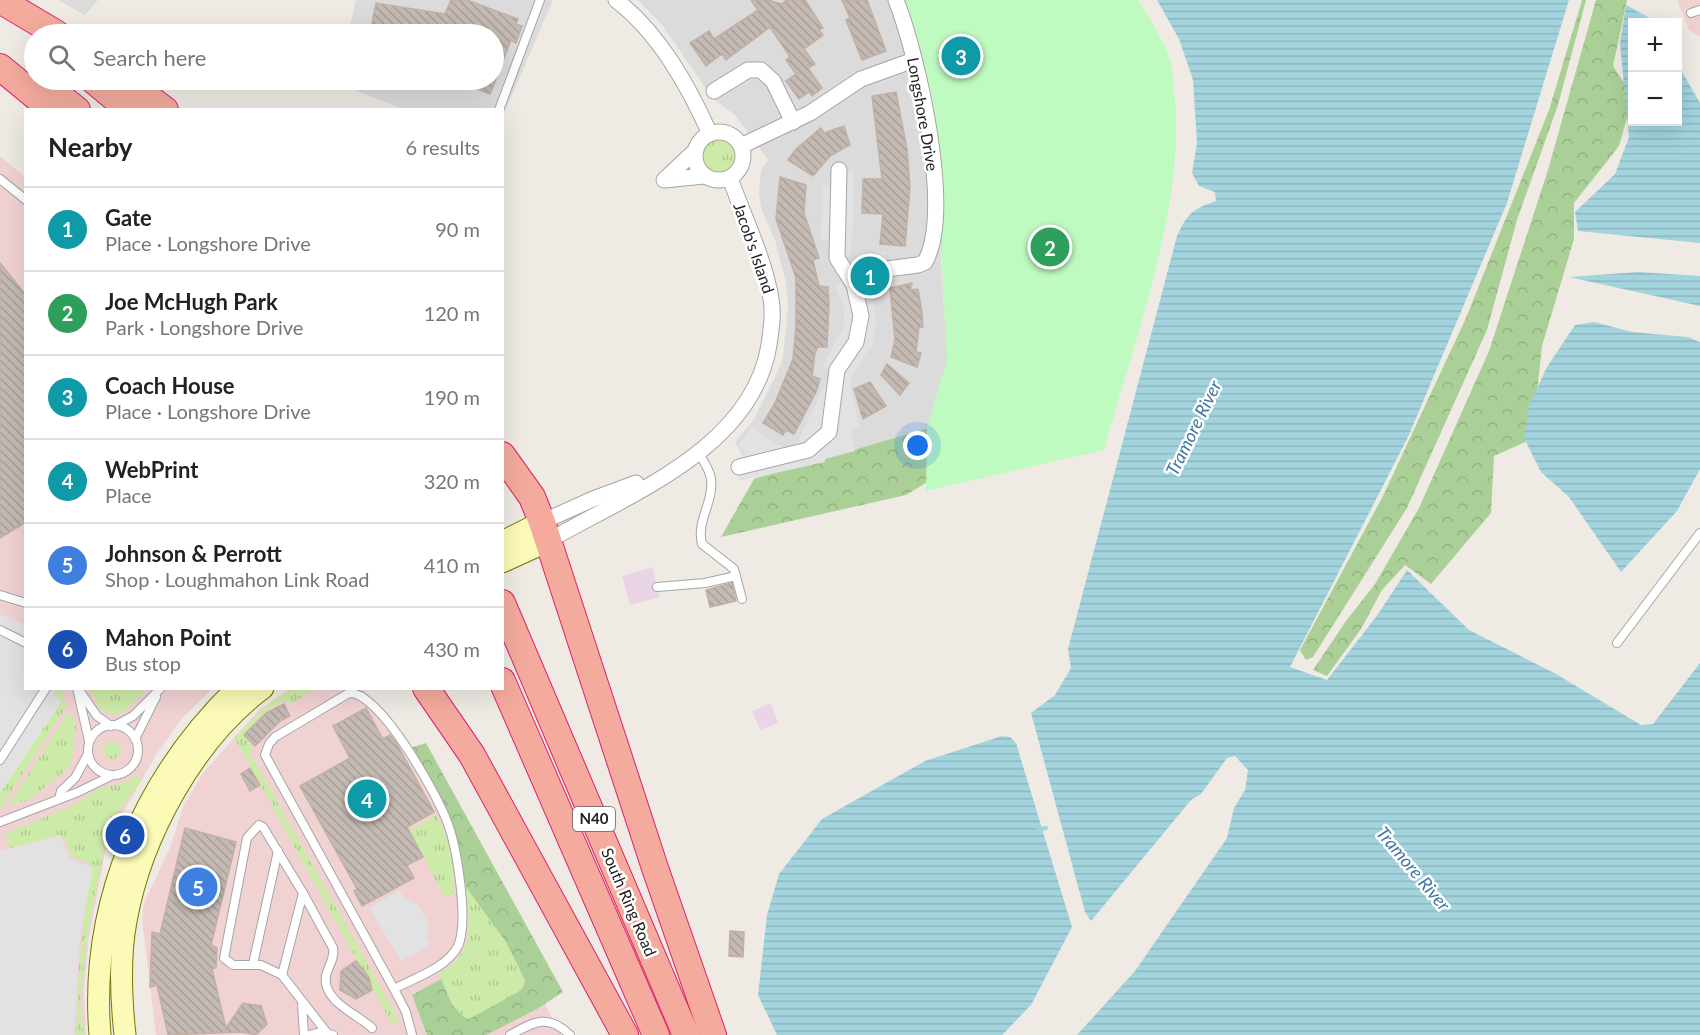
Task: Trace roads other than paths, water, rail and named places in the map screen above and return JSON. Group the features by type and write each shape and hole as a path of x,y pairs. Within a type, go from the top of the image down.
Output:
{"highway":[{"path":"0,0 40,24"},
{"path":"0,14 24,30"},
{"path":"0,52 24,70"},
{"path":"0,67 24,87"},
{"path":"28,90 50,108"},
{"path":"51,90 74,108"},
{"path":"105,90 127,108"},
{"path":"138,90 162,108"},
{"path":"504,458 532,496 545,532 712,1035"},
{"name":"South Ring Road","path":"504,608 686,1035"},
{"name":"South Ring Road","path":"504,686 656,1035"},
{"path":"427,690 472,755 625,1035"}],"main road":[{"path":"509,549 545,532"},
{"path":"100,1035 101,959 116,884 128,847 141,815 174,762 192,737 235,690"},
{"path":"125,1035 122,995 124,935 129,907 148,849 167,802 195,760 231,717 261,690"}],"street":[{"path":"616,0 641,24 672,63 691,93 710,134"},
{"name":"Longshore Drive","path":"848,273 909,268 925,261 932,241 933,158 914,60 896,0"},
{"path":"741,146 793,122 861,79 914,60"},
{"path":"714,91 748,70 761,70 773,81 793,122"},
{"path":"696,150 664,180 704,176 718,181 730,178 741,166 743,153 741,146 731,135 710,134 699,143 696,150 696,164 704,176"},
{"path":"739,467 808,450 829,432 837,370 856,342 860,323 857,298 848,273 840,264 836,252 839,170"},
{"name":"Jacob's Island","path":"545,532 593,499 681,466 723,433 751,395 765,362 771,326 771,302 767,282 730,178"}],"lane":[{"path":"500,108 540,0"},
{"path":"1691,14 1700,10"},
{"path":"0,179 24,198"},
{"path":"699,453 711,480 711,489 701,525 702,544 734,569 742,599"},
{"path":"1617,643 1700,533"},
{"path":"657,587 705,583 736,576"},
{"path":"0,595 24,602"},
{"path":"0,630 24,642"},
{"path":"0,760 45,690"},
{"path":"79,690 97,716 113,726 125,729 135,739"},
{"path":"58,799 62,791 75,778 88,754 88,727 79,690"},
{"path":"89,743 97,730 113,726 133,716 159,690"},
{"path":"0,822 129,770 137,756 135,739 160,690"},
{"path":"394,989 443,962 459,944 464,924 452,835 433,792 394,730 368,700 355,692 349,693 275,737 269,744 265,755 394,989 406,1012 412,1035"},
{"path":"88,754 99,771 113,775"},
{"path":"330,1034 282,975 253,964 232,965 224,958 247,838 255,827 263,827 333,948 333,959 326,980 330,994 372,1028"},
{"path":"253,964 278,851"},
{"path":"282,975 303,893"},
{"path":"302,1001 304,1035"},
{"path":"510,1035 539,1022 548,1021 557,1023 570,1035"},
{"path":"309,1035 330,1034"}],"water":[{"name":"Tramore River","path":"1157,0 1569,0 1507,203 1408,437 1290,667 1327,680 1376,617 1407,570 1469,630 1556,674 1641,725 1653,724 1700,663 1700,1035 1077,1035 1135,971 1227,838 1234,808 1245,790 1248,770 1235,756 1227,758 1201,794 1191,800 1091,921 1085,912 1031,713 1055,695 1071,668 1068,649 1177,236 1191,213 1216,201 1215,192 1199,186 1192,173 1197,143 1193,80 1179,39"},
{"path":"1626,5 1650,18 1628,18 1628,126 1682,126 1682,72 1700,103 1700,243 1578,231 1575,212 1615,174 1629,137 1620,43"},
{"path":"1638,272 1700,276 1700,306 1569,277"},
{"path":"1594,322 1632,332 1688,337 1700,342 1700,469 1677,511 1621,572 1569,497 1541,472 1524,438 1529,406 1547,367 1575,325"},
{"path":"1002,736 1010,737 1016,743 1072,927 1031,1005 1002,1035 777,1035 758,995 767,915 779,874 822,819 925,761"}],"waterway":[{"path":"1038,830 1046,828"}],"place":[{"name":"Coach House","path":"961,56"},
{"name":"Joe McHugh Park","path":"1050,247"},
{"name":"Gate","path":"870,276"},
{"name":"WebPrint","path":"367,799"},
{"name":"Mahon Point","path":"125,835"},
{"name":"Johnson & Perrott","path":"198,887"}]}
